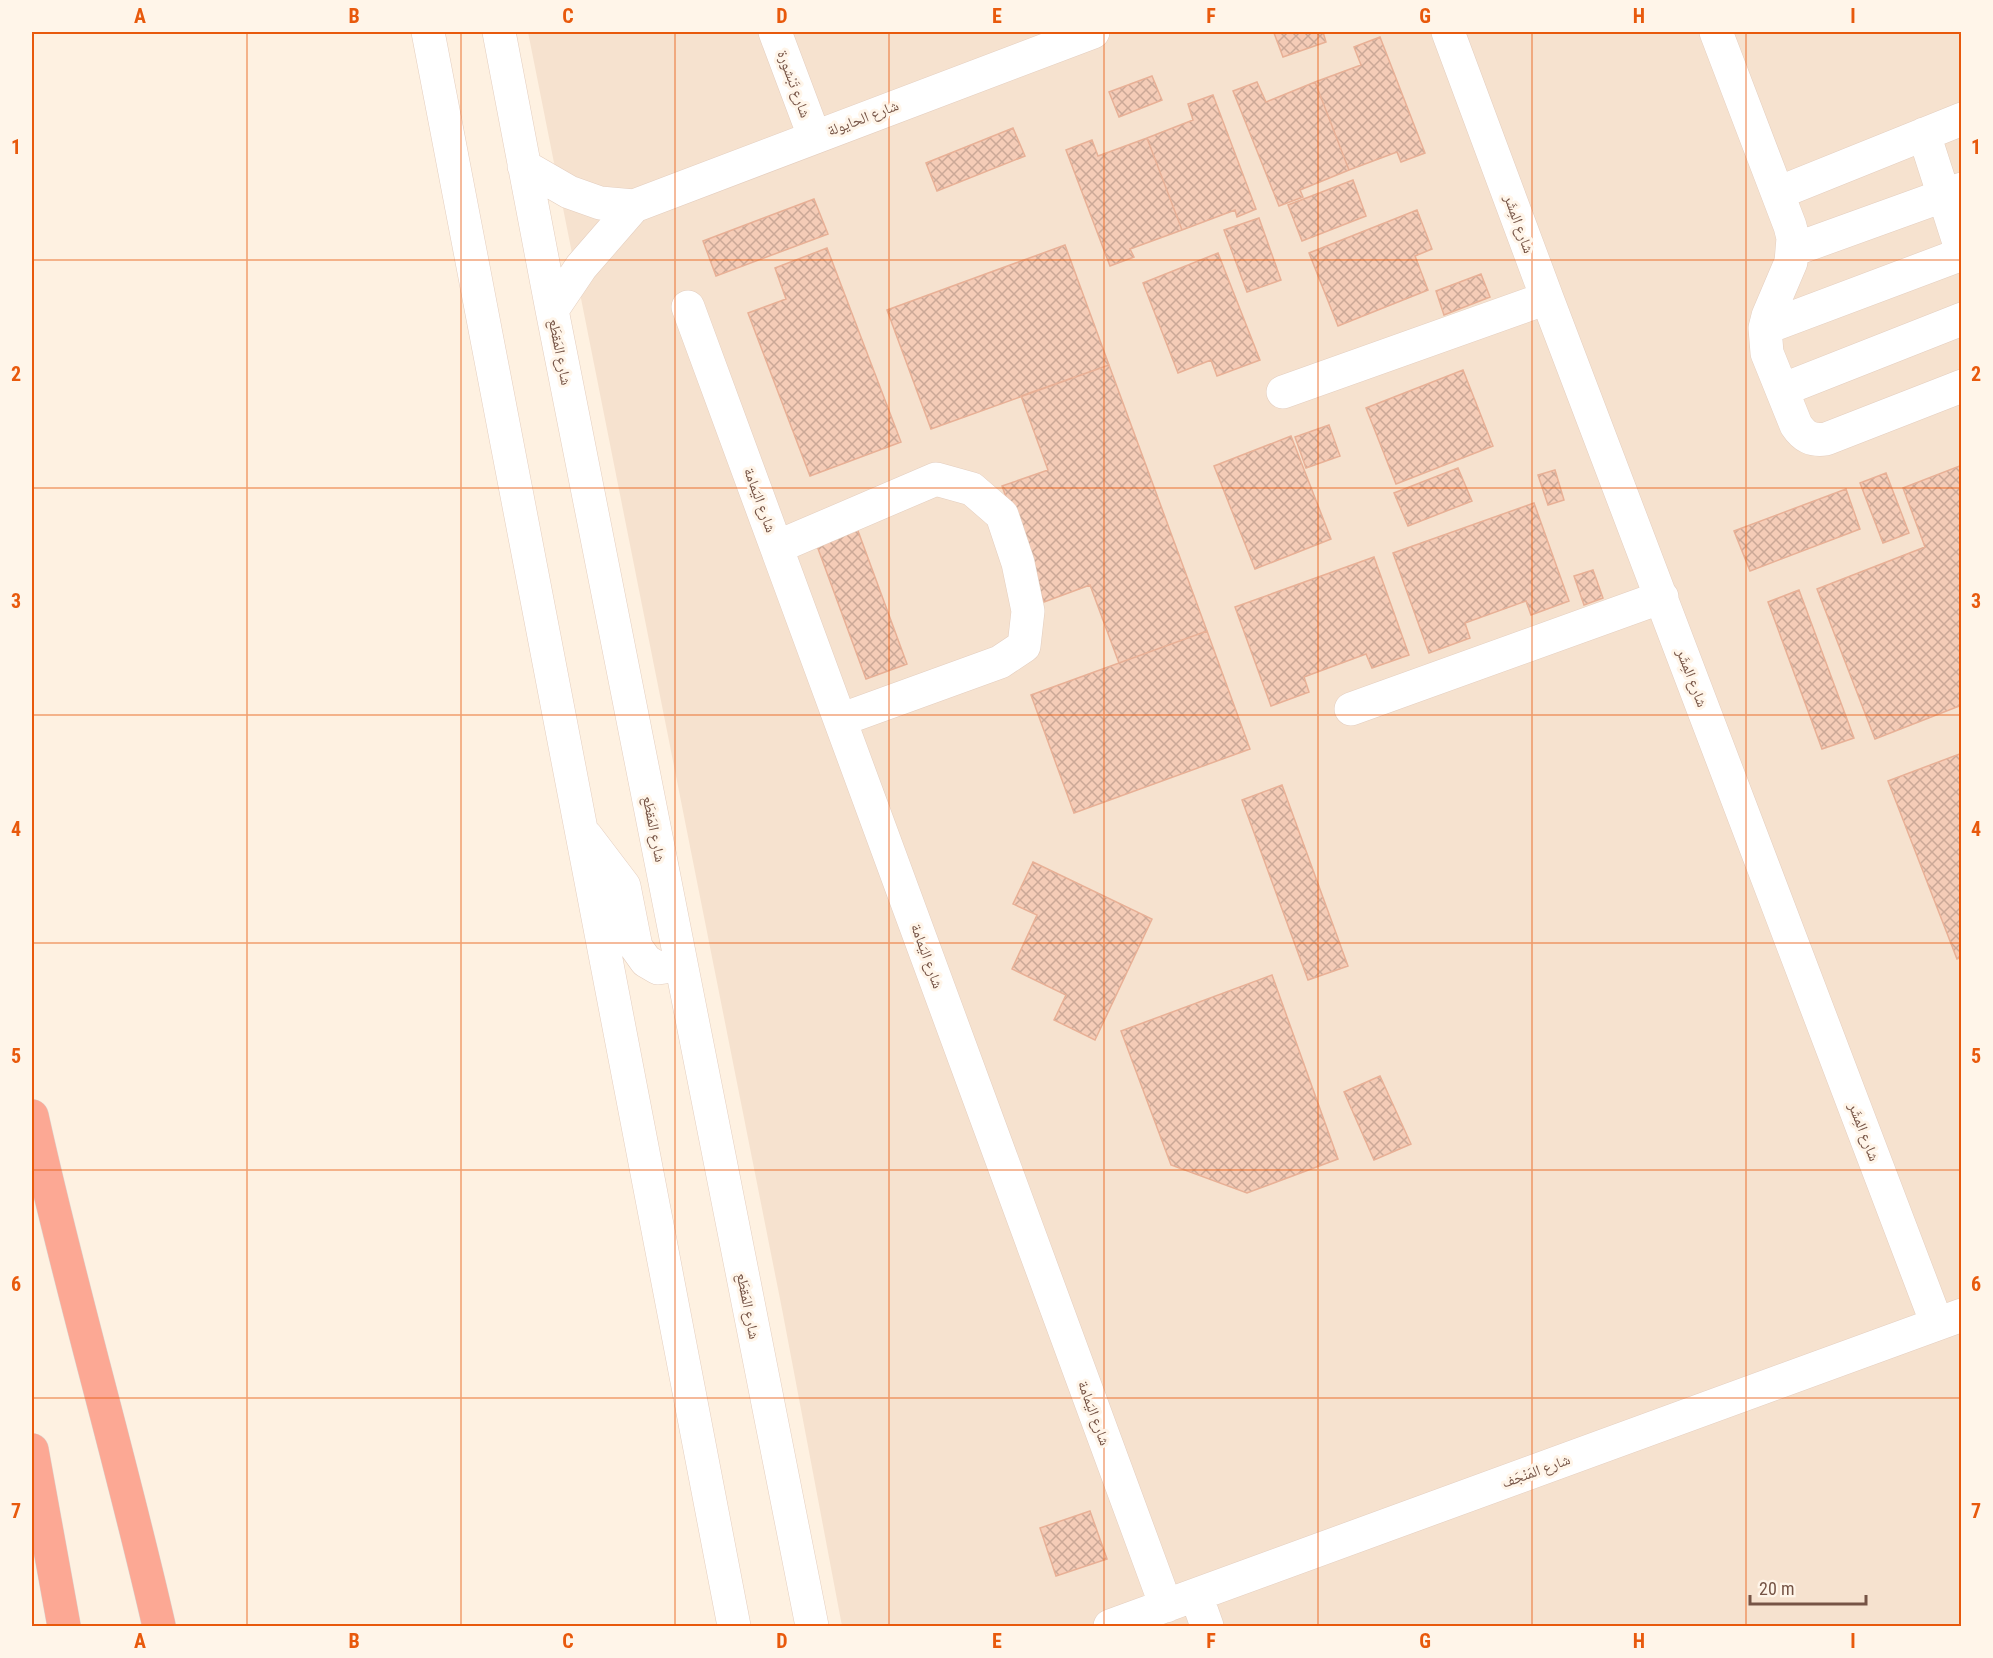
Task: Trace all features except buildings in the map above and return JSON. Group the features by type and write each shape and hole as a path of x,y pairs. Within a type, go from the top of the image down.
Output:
{"highway":[{"path":"32,1116 73,1290 116,1446 159,1626"},
{"path":"32,1450 64,1626"}],"street":[{"path":"428,32 734,1626"},
{"path":"494,32 508,74"},
{"name":"شارع المَقطَع","path":"500,32 552,310 812,1626"},
{"name":"شارع تَبْشورة","path":"775,32 814,136"},
{"name":"شارع الحايولة","path":"524,166 569,192 600,203 634,206 1093,32"},
{"name":"شارع المِشَر","path":"1448,32 1662,597 1949,1320"},
{"path":"1716,32 1790,226 1793,250 1788,274 1768,316 1765,328 1767,353 1801,432 1808,438 1827,439 1962,386"},
{"path":"1778,193 1962,119"},
{"path":"1765,328 1962,253 1953,192 1924,134"},
{"path":"1793,250 1953,192"},
{"name":"شارع الحايولة","path":"552,310 581,267 634,206"},
{"path":"1283,392 1547,298"},
{"name":"شارع اليَمامة","path":"688,307 840,720 1181,1601 1207,1626"},
{"path":"1782,390 1962,319"},
{"path":"777,547 936,479 972,489 1002,515 1018,563 1028,611 1024,646 1000,662 840,720"},
{"path":"1352,709 1662,597"},
{"path":"581,830 624,886 636,947 646,961 658,968 681,964"},
{"name":"شارع المَنْجَف","path":"1110,1626 1949,1320"}],"shaded area":[{"path":"528,32 1961,32 1961,1626 842,1626 782,1309"}]}
